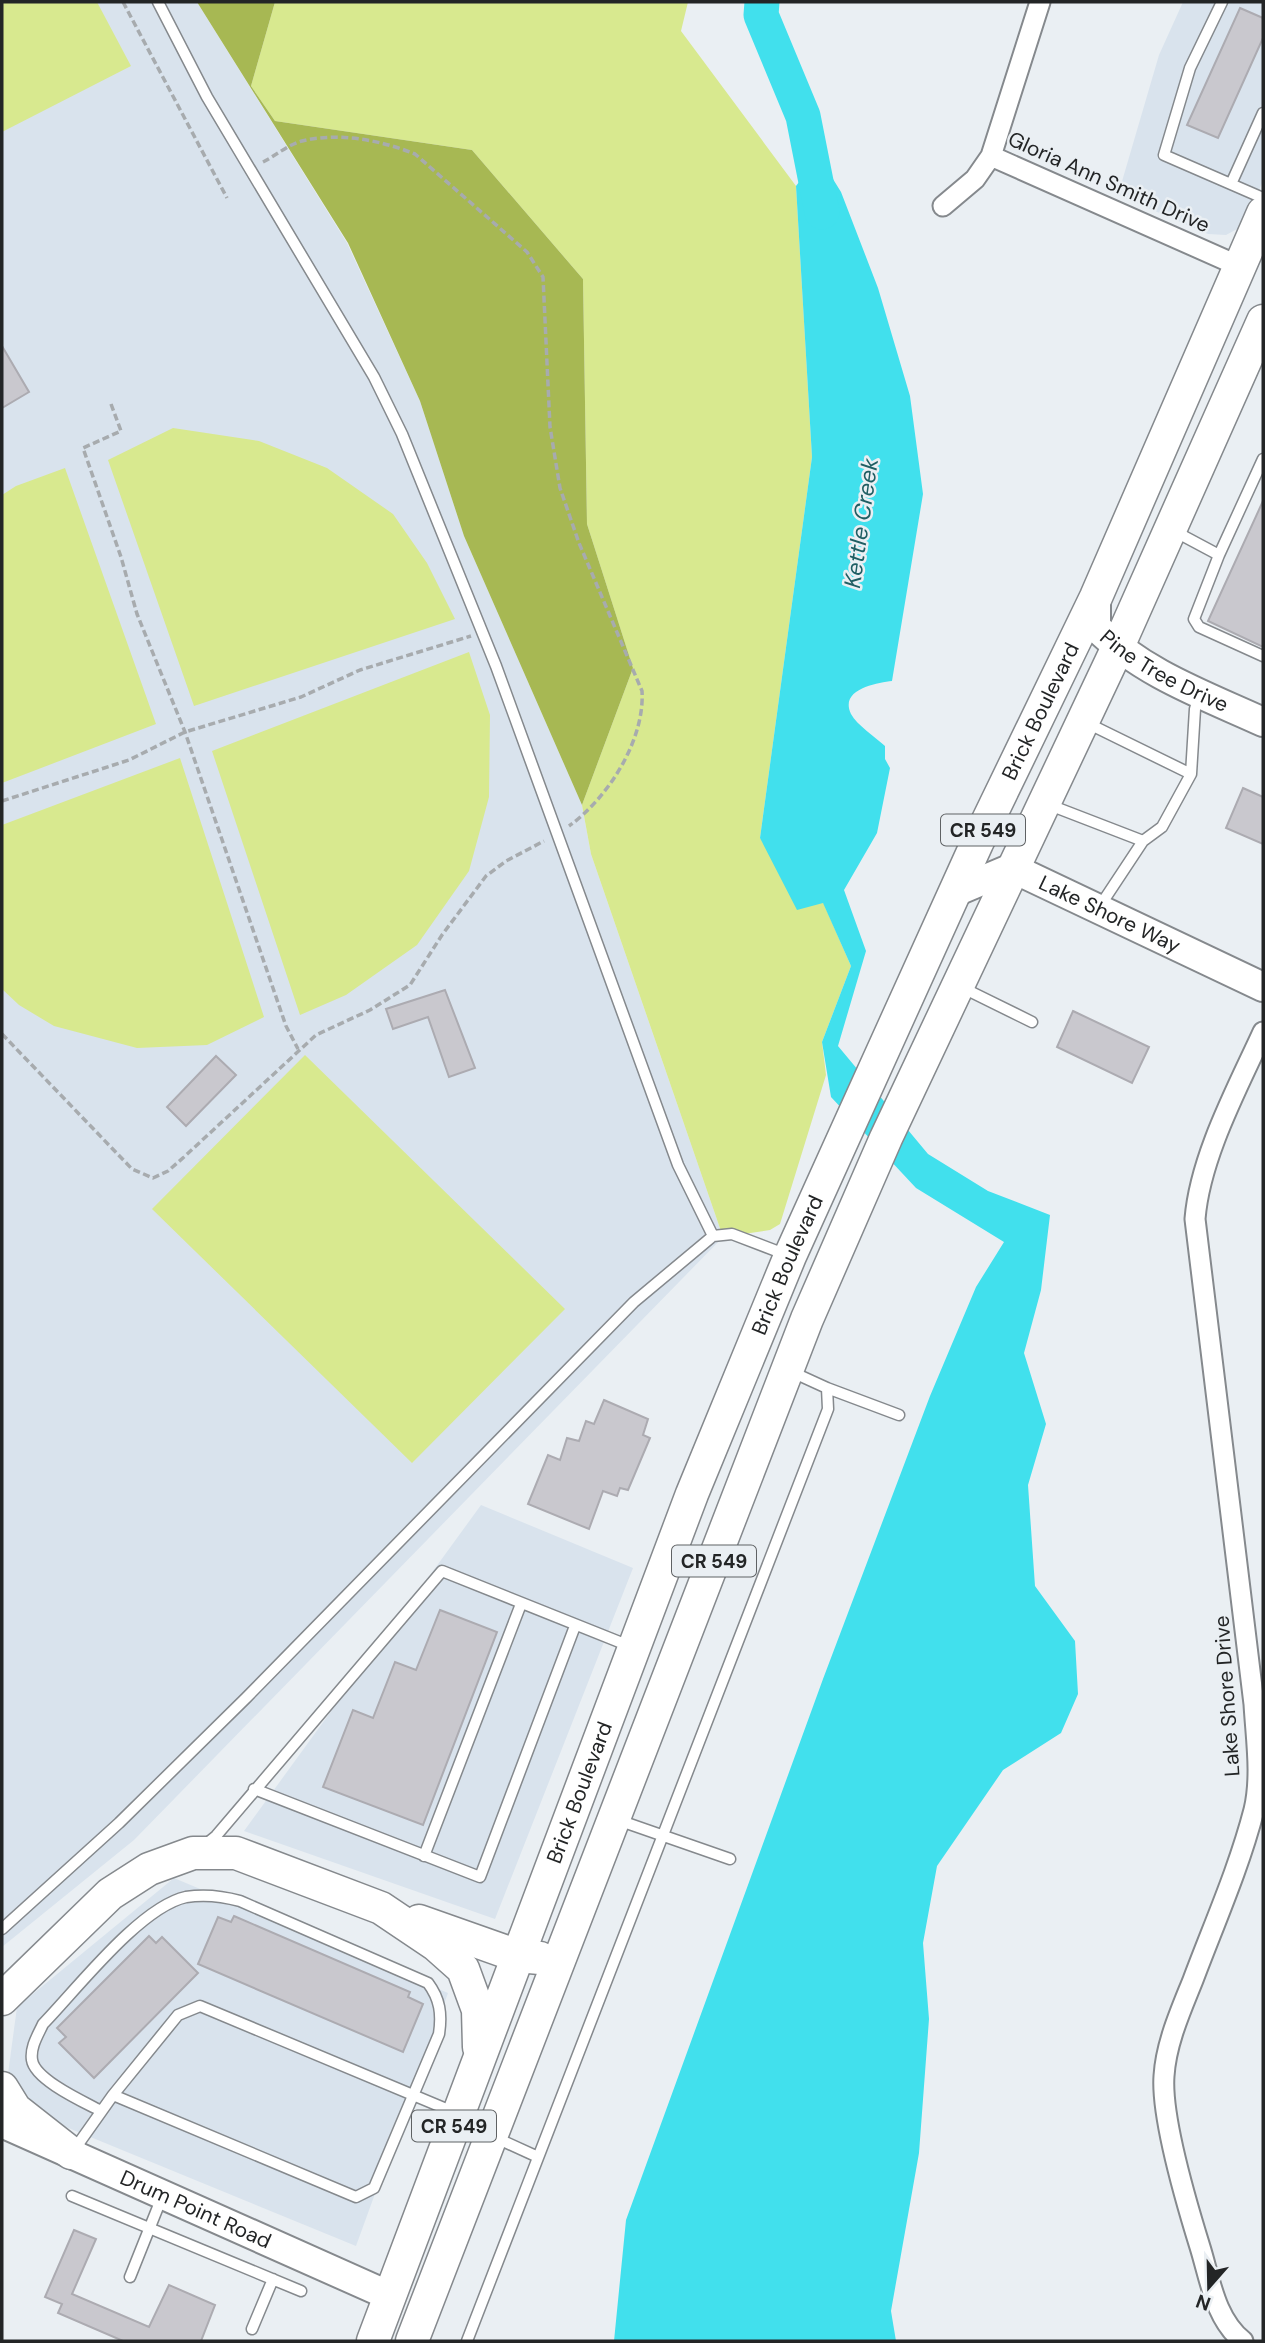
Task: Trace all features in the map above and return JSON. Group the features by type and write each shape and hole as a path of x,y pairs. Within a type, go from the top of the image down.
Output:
{"main road":[{"name":"Brick Boulevard","path":"373,2341 692,1494 790,1256 954,892 1096,597 1263,213"},
{"name":"Brick Boulevard","path":"412,2341 788,1370 905,1098 1117,649 1261,332"},
{"path":"6,1998 110,1894 149,1868 193,1853 236,1853 518,1956 542,1958 564,1947"},
{"path":"382,1908 436,1945 463,1969 478,2010 479,2060"},
{"path":"2,2088 15,2109 71,2153"},
{"path":"390,2296 402,2341"}],"street":[{"name":"Gloria Ann Smith Drive","path":"1040,2 991,156 1239,266"},
{"path":"943,206 975,179 991,156"},
{"name":"Pine Tree Drive","path":"1096,597 1096,627 1117,649 1147,668 1263,722"},
{"name":"Lake Shore Way","path":"954,892 981,878 1012,868 1263,987"},
{"name":"Lake Shore Drive","path":"1242,2341 1230,2331 1221,2315 1194,2227 1166,2108 1164,2076 1173,2034 1240,1857 1255,1807 1258,1768 1254,1704 1195,1219 1201,1183 1231,1102 1263,1032"},
{"name":"Drum Point Road","path":"2,2123 390,2296"}],"lane":[{"path":"158,2 207,97 374,377 402,434 482,632 678,1165 713,1236"},
{"path":"1222,2 1190,68 1164,155 1263,198"},
{"path":"1231,184 1263,113"},
{"path":"1263,459 1219,555 1194,619 1199,627 1263,656"},
{"path":"1170,530 1219,555"},
{"path":"1098,910 1143,841 1162,827 1191,774 1195,709 1200,693"},
{"path":"1082,721 1191,774"},
{"path":"1043,803 1143,841"},
{"path":"958,986 1032,1022"},
{"path":"2,1929 119,1823 246,1698 634,1303 713,1236 732,1234 790,1256"},
{"path":"788,1370 899,1415"},
{"path":"467,2341 828,1409 827,1388"},
{"path":"193,1853 216,1836 442,1571 634,1648"},
{"path":"424,1856 521,1604"},
{"path":"254,1789 480,1877 575,1626"},
{"path":"615,1818 730,1859"},
{"path":"101,2111 67,2093 39,2073 32,2061 34,2043 43,2024 141,1922 164,1905 204,1895 240,1901 428,1983 436,1994 441,2023 415,2097 374,2188 356,2197 113,2095"},
{"path":"71,2153 113,2095 178,2015 200,2006 458,2115"},
{"path":"492,2136 538,2157"},
{"path":"130,2277 163,2194"},
{"path":"72,2196 302,2291"},
{"path":"252,2329 273,2279"}],"path":[{"path":"123,2 227,198"},
{"path":"2,1034 132,1169 153,1178 168,1171 184,1157 316,1035 370,1010 410,985 442,935 486,876 506,861 557,834 581,817 601,794 635,742 643,714 642,691 579,543 557,475 550,427 543,277 527,252 415,154 394,146 352,138 300,141 250,170"},
{"path":"111,404 121,431 83,448 121,556 137,614 185,732 262,962 286,1026 298,1049"},
{"path":"2,801 129,760 185,732 301,696 392,658 430,650 482,632"}],"shaded area":[{"path":"2,2 197,2 347,243 420,401 464,536 582,805 591,854 723,1237 134,1840 2,1947"},
{"path":"1183,2 1263,2 1263,181 1248,215 1239,228 1226,235 1208,234 1118,195 1159,55"},
{"path":"481,1505 633,1568 495,1919 244,1831"},
{"path":"174,1878 448,1993 356,2246 49,2120 8,2074 17,2007"}],"green space":[{"path":"2,2 97,2 131,66 2,132"},
{"path":"197,2 275,2 251,86 275,121 472,150 583,279 587,524 633,668 582,805 464,536 420,401 348,243"},
{"path":"275,2 688,2 681,31 796,186 812,457 760,838 823,902 851,966 822,1042 826,1075 780,1224 770,1230 723,1237 591,854 582,805 633,668 587,524 583,279 472,150 275,121 251,86"},
{"path":"173,428 259,441 327,468 393,514 427,563 455,619 194,706 108,460"},
{"path":"65,468 156,724 2,783 2,495 16,486"},
{"path":"469,652 490,715 489,797 469,871 417,945 346,995 300,1015 212,751"},
{"path":"180,758 264,1017 207,1045 137,1048 54,1026 19,1005 2,989 2,825"},
{"path":"305,1055 565,1309 412,1463 152,1209"}],"water":[{"path":"812,165 828,171 841,192 878,288 910,396 923,494 892,681 861,689 850,699 849,705 857,722 885,746 885,759 890,768 877,833 844,890 866,951 838,1046 928,1154 988,1191 1050,1215 1041,1290 1024,1353 1046,1424 1028,1485 1035,1586 1075,1641 1078,1694 1061,1733 1003,1770 937,1866 923,1943 929,2019 919,2153 891,2311 896,2341 614,2341 626,2220 823,1679 930,1396 976,1287 1004,1242 916,1188 831,1097 822,1042 851,966 823,903 797,910 760,838 812,457 796,186"}],"building":[{"path":"1240,8 1263,18 1263,38 1218,138 1187,125"},
{"path":"2,346 29,392 2,408"},
{"path":"1263,501 1263,647 1208,621"},
{"path":"1243,788 1263,797 1263,844 1226,828"},
{"path":"445,990 475,1068 449,1077 428,1017 393,1029 386,1009"},
{"path":"1073,1011 1149,1047 1132,1083 1057,1047"},
{"path":"216,1056 236,1075 186,1126 167,1107"},
{"path":"604,1400 648,1419 643,1435 650,1438 628,1490 620,1488 617,1496 603,1491 589,1529 528,1504 548,1455 560,1460 567,1438 579,1441 586,1421 594,1424"},
{"path":"440,1610 497,1632 423,1825 323,1787 353,1710 373,1718 395,1662 416,1670"},
{"path":"234,1916 410,1992 408,1997 423,2004 403,2052 198,1964 218,1917 231,1922"},
{"path":"149,1936 156,1943 162,1937 198,1973 94,2078 59,2043 66,2037 57,2028"},
{"path":"74,2230 96,2239 72,2294 149,2327 169,2285 215,2305 201,2341 123,2341 58,2313 62,2304 45,2297"}],"waterway":[{"name":"Kettle Creek","path":"762,2 761,15 803,116 822,212"}]}
